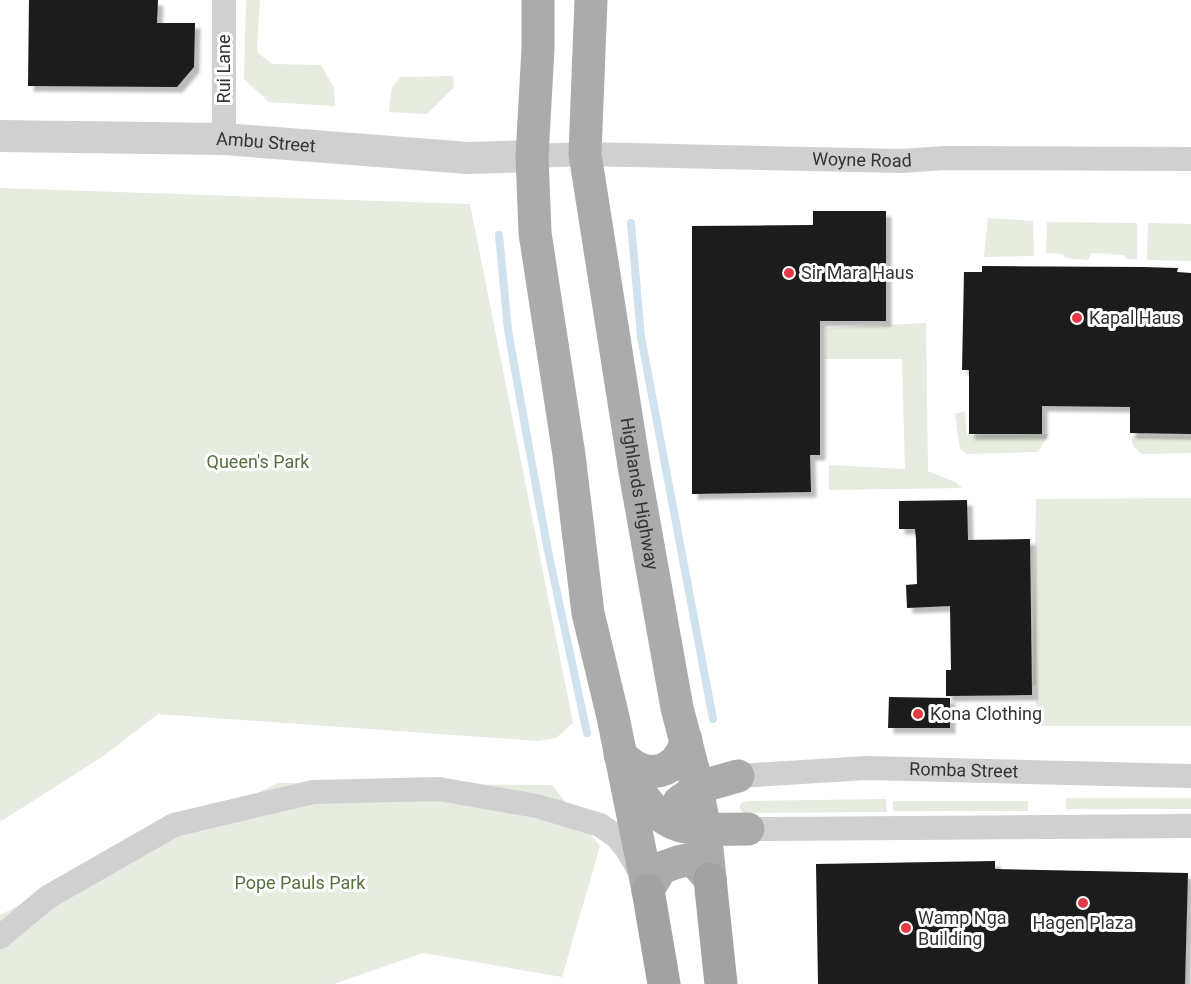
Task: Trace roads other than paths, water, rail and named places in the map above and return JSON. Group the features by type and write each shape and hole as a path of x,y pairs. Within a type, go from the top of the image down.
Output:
{"highway":[{"name":"Highlands Highway","path":"710,879 721,984"},
{"path":"648,890 664,984"}],"main road":[{"path":"538,0 538,49 532,156 535,233 569,455 588,613 648,890"},
{"name":"Highlands Highway","path":"591,0 585,154 635,472 677,708 705,829 710,879"},
{"path":"620,755 641,770 660,771 678,760 684,750 686,740"},
{"path":"686,740 696,754 709,765 717,770 738,776"},
{"path":"620,755 639,794 650,807 675,825 691,830 748,829"},
{"path":"648,890 652,840 664,818 679,802 697,789 738,776"},
{"path":"738,776 723,791 721,807 731,822 748,829"},
{"path":"710,879 713,859 722,841 748,829"},
{"path":"648,890 661,868 678,861 687,860 697,864 710,879"}],"street":[{"name":"Rui Lane","path":"224,0 224,139"},
{"name":"Ambu Street","path":"0,136 224,139 468,158 532,156"},
{"name":"Woyne Road","path":"532,156 585,154 902,161 944,158 1191,159"},
{"path":"600,825 610,820 619,804 622,786 620,755"},
{"name":"Romba Street","path":"738,776 867,768 1191,776"},
{"path":"0,937 48,897 174,825 313,792 439,789 537,807 600,825 616,836 626,848 637,865 648,890"},
{"path":"748,829 1191,826"}],"waterway":[{"path":"631,223 641,337 713,719"},
{"path":"499,235 508,330 548,551 587,733"}],"place":[{"name":"Sir Mara Haus","path":"789,273"},
{"name":"Kapal Haus","path":"1077,318"},
{"name":"Kona Clothing","path":"918,714"},
{"name":"Hagen Plaza","path":"1083,903"},
{"name":"Wamp Nga Building","path":"906,928"}],"park label":[{"name":"Queen's Park","path":"258,462"},
{"name":"Pope Pauls Park","path":"300,883"}]}
